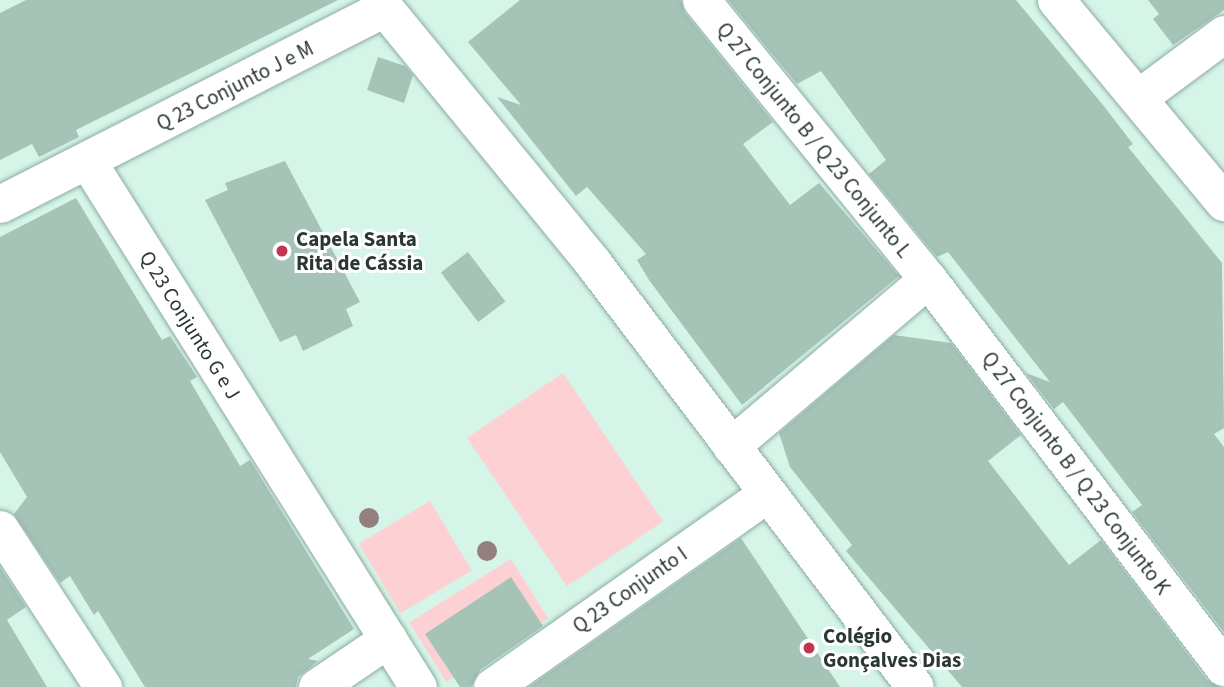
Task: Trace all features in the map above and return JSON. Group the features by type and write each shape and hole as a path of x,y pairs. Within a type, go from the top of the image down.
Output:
{"street":[{"name":"Q 27 Conjunto B / Q 23 Conjunto L","path":"701,0 928,279"},
{"path":"1056,0 1224,202"},
{"path":"380,5 593,263 915,687"},
{"name":"Q 23 Conjunto J e M","path":"0,204 88,162 380,5"},
{"path":"1139,97 1224,34"},
{"name":"Q 23 Conjunto G e J","path":"88,162 418,687"},
{"path":"731,446 928,279"},
{"name":"Q 27 Conjunto B / Q 23 Conjunto K","path":"928,279 1224,667"},
{"name":"Q 23 Conjunto I","path":"492,687 767,494"},
{"path":"0,528 103,687"},
{"path":"317,687 388,639"}],"shaded area":[{"path":"563,373 663,521 567,586 467,438"},
{"path":"430,501 472,570 401,613 359,544"},
{"path":"511,559 548,618 446,682 409,623"}],"building":[{"path":"26,0 338,0 76,130 79,137 39,157 32,144 0,160 0,13"},
{"path":"520,0 681,0 685,13 773,122 743,144 790,205 819,183 899,276 742,405 649,280 637,260 646,254 587,187 576,196 497,97 521,105 468,42"},
{"path":"728,0 1016,0 1103,105 1133,144 1128,147 1222,263 1224,428 1214,434 1224,447 1224,632 1132,512 1142,505 1063,402 1054,409 1026,373 1050,382 948,252 937,257 869,174 886,160 821,71 797,84"},
{"path":"1148,0 1224,0 1224,10 1173,45 1153,19 1159,14"},
{"path":"378,57 405,66 413,75 404,103 367,90"},
{"name":"Capela Santa Rita de Cássia","path":"285,161 360,302 346,309 353,326 303,351 296,335 280,342 205,200 228,190 225,183"},
{"path":"76,198 162,340 170,336 197,377 190,381 240,466 250,460 354,629 308,659 318,661 298,677 296,687 145,687 98,611 94,615 70,576 60,583 14,514 27,497 0,452 0,237"},
{"path":"468,252 505,302 478,322 441,272"},
{"path":"894,335 951,343 1021,435 988,461 1069,565 1101,540 1207,680 1220,687 962,687 846,551 852,545 790,467 779,433"},
{"path":"741,538 840,687 529,687"},
{"path":"0,567 26,607 7,620 47,687 0,687"},
{"path":"511,577 543,626 480,670 471,687 460,687 425,634"}],"place":[{"name":"Capela Santa Rita de Cássia","path":"282,251"},
{"name":"Colégio Gonçalves Dias","path":"809,648"}]}
